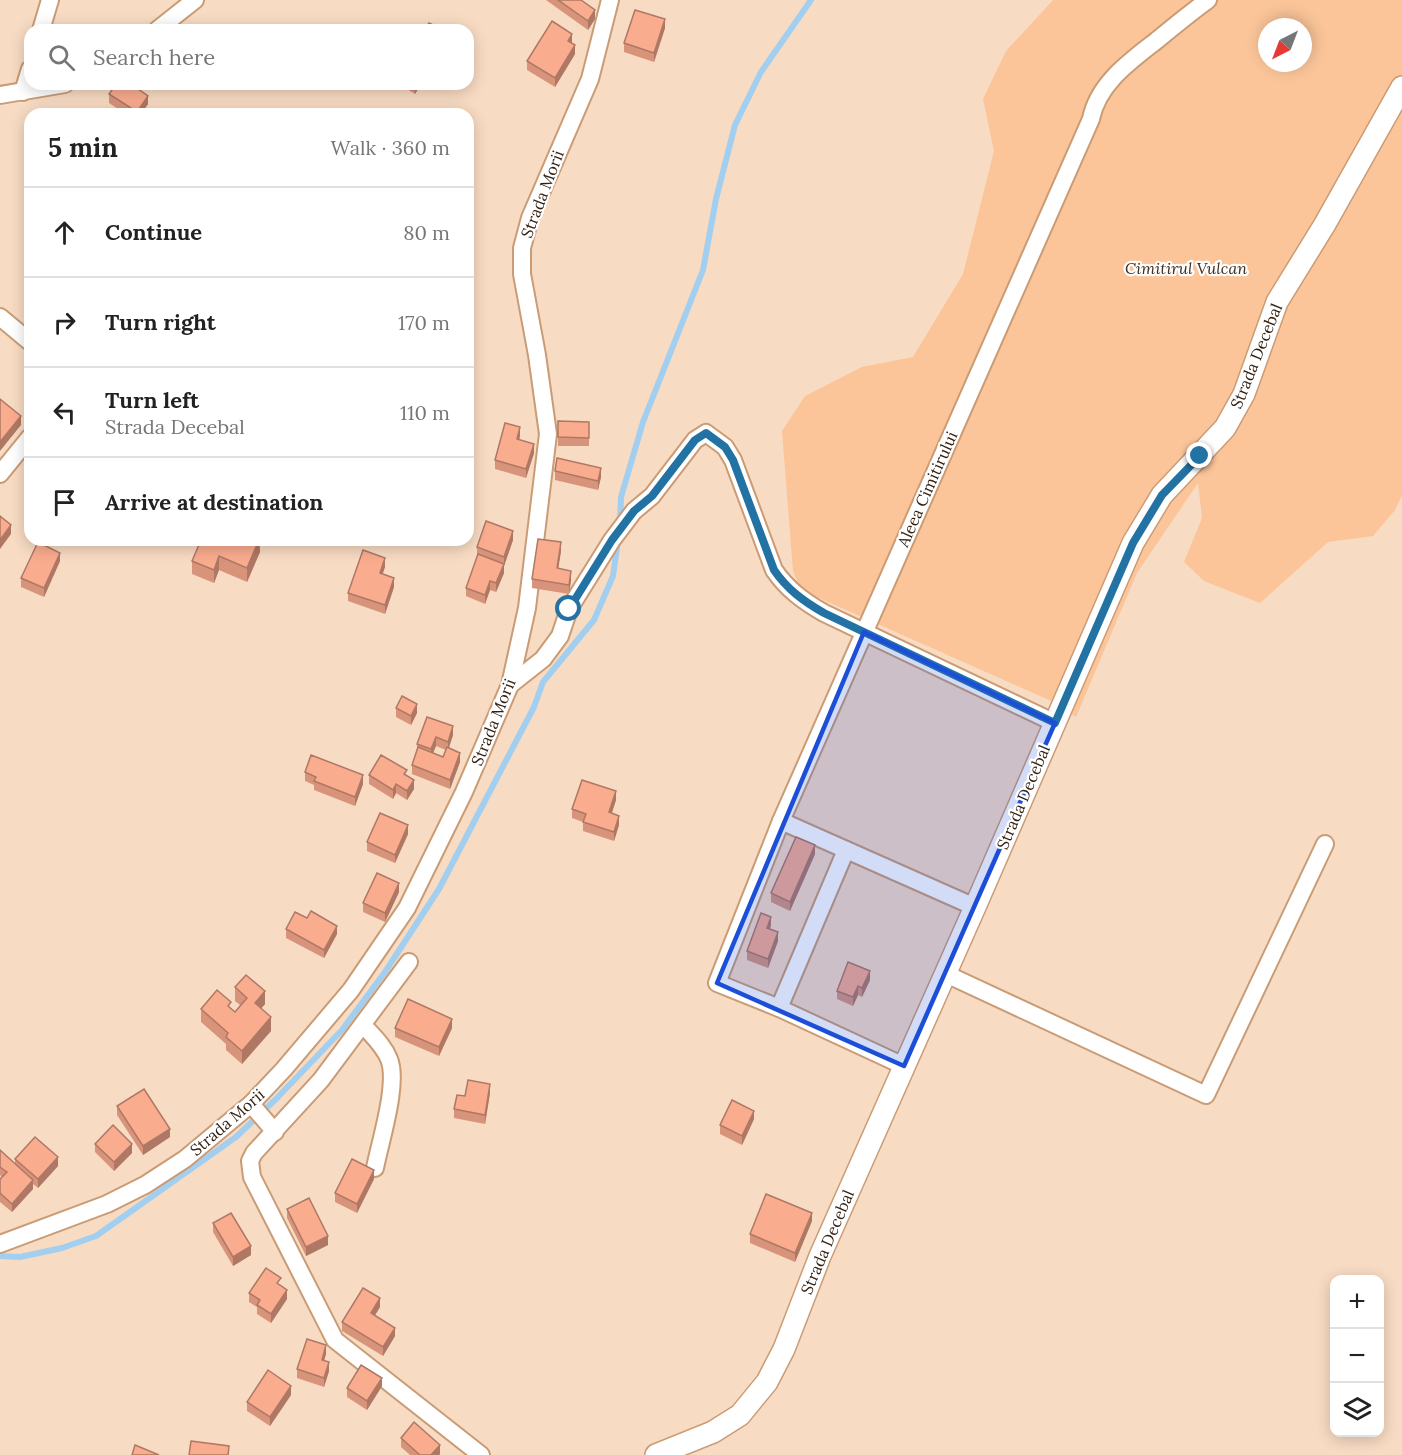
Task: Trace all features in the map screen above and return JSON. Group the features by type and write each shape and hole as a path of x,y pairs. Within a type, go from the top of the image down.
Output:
{"street":[{"path":"43,24 50,0"},
{"path":"165,24 195,0"},
{"name":"Strada Morii","path":"0,1244 107,1204 145,1185 185,1159 253,1106 351,990 407,908 465,792 510,686 527,608 548,434 537,355 522,274 522,248 534,207 590,79 610,0"},
{"name":"Aleea Cimitirului","path":"779,1008 717,982 781,821 1091,119 1094,105 1111,80 1135,57 1208,0"},
{"name":"Strada Decebal","path":"656,1455 713,1431 740,1415 767,1382 784,1349 820,1256 975,908 1133,543 1162,495 1225,428 1244,394 1277,302 1325,224 1402,87"},
{"path":"0,95 34,90"},
{"path":"0,317 24,337"},
{"path":"510,686 543,658 560,636 569,609 612,540 634,511 652,496 695,440 706,433 725,447 733,460 774,570 784,584 815,608 1055,723"},
{"path":"0,474 24,444"},
{"path":"781,821 975,908"},
{"path":"946,974 1206,1095 1325,844"},
{"path":"846,850 779,1008 904,1066"},
{"path":"410,962 364,1026 321,1080 271,1127 250,1161 252,1177 335,1340 481,1455"},
{"path":"364,1026 383,1048 390,1061 391,1071 389,1101 375,1168"},
{"path":"253,1106 271,1127"}],"highlighted area":[{"path":"864,632 1055,723 904,1066 717,983"}],"green space":[{"name":"Cimitirul Vulcan","path":"1053,0 1402,0 1402,495 1395,510 1373,536 1328,542 1260,603 1204,581 1184,562 1202,518 1198,483 1137,573 1076,717 1049,700 801,590 793,571 782,431 805,396 862,367 913,357 963,274 994,151 983,99 1006,51"}],"building":[{"path":"558,0 581,0 595,10 588,21"},
{"path":"635,10 665,19 654,53 624,43"},
{"path":"552,21 572,34 568,41 575,45 555,78 527,61"},
{"path":"112,90 140,90 148,96 140,108 131,108 109,94"},
{"path":"0,399 21,416 0,442"},
{"path":"558,421 589,422 589,438 558,437"},
{"path":"505,423 520,427 517,439 534,444 526,469 495,460"},
{"path":"557,458 601,468 598,481 555,471"},
{"path":"0,516 11,525 0,540"},
{"path":"486,521 513,531 504,557 477,547"},
{"path":"538,539 561,542 557,568 571,571 569,585 532,579"},
{"path":"36,546 46,546 60,553 44,588 21,578"},
{"path":"198,546 256,546 247,568 219,556 214,570 192,561"},
{"path":"363,550 385,558 380,573 394,578 385,605 348,593"},
{"path":"478,554 504,564 496,583 490,581 485,595 466,588"},
{"path":"402,696 417,704 411,716 396,708"},
{"path":"427,717 453,726 448,742 436,737 431,749 417,744"},
{"path":"418,747 443,757 447,747 460,753 450,780 412,765"},
{"path":"311,755 363,775 355,797 314,781 316,777 305,772"},
{"path":"381,755 407,770 404,774 414,780 407,791 396,784 393,790 369,775"},
{"path":"582,780 616,791 609,812 619,816 614,832 583,822 586,814 572,809"},
{"path":"380,813 408,825 395,855 367,842"},
{"path":"796,837 815,845 790,902 771,893"},
{"path":"377,873 399,883 385,913 363,903"},
{"path":"311,911 337,926 324,950 286,929 295,912 307,918"},
{"path":"761,913 771,917 767,928 778,932 768,959 747,951"},
{"path":"848,962 870,971 862,988 858,986 853,997 837,991"},
{"path":"246,975 265,991 255,1003 271,1017 242,1051 226,1037 228,1033 201,1009 217,990 231,1002 228,1006 235,1012 247,998 235,987"},
{"path":"408,999 452,1019 439,1047 395,1028"},
{"path":"468,1080 490,1084 485,1115 454,1109 457,1095 465,1096"},
{"path":"144,1089 170,1129 143,1146 117,1106"},
{"path":"732,1100 754,1111 742,1136 720,1125"},
{"path":"113,1125 132,1144 114,1162 95,1144"},
{"path":"35,1137 58,1157 38,1179 15,1159"},
{"path":"0,1150 33,1180 12,1204 0,1193 0,1179 7,1172 0,1167"},
{"path":"352,1159 374,1170 357,1204 335,1193"},
{"path":"766,1194 812,1213 795,1253 750,1234"},
{"path":"309,1198 328,1236 306,1247 287,1209"},
{"path":"231,1213 251,1246 233,1257 213,1223"},
{"path":"266,1268 281,1278 277,1283 287,1290 271,1314 257,1305 260,1300 249,1293"},
{"path":"363,1288 380,1298 371,1313 395,1328 383,1347 342,1322"},
{"path":"307,1339 326,1345 322,1360 329,1362 324,1378 297,1369"},
{"path":"361,1365 382,1378 367,1401 347,1388"},
{"path":"268,1370 291,1386 270,1417 247,1402"},
{"path":"414,1422 440,1445 431,1455 420,1455 401,1438"},
{"path":"191,1441 229,1446 228,1455 189,1455"},
{"path":"135,1445 159,1455 132,1455"}],"waterway":[{"path":"620,524 621,497 643,422 703,270 716,199 735,125 761,72 811,0"},
{"path":"0,1256 20,1257 62,1248 96,1236 236,1137 342,1030 385,972 439,889 534,707 543,682 594,620 613,576 618,540"}],"route":[{"path":"569,609 605,549 634,511 652,496 695,440 706,433 725,447 733,460 774,570 795,594 824,613 1055,723 1133,543 1162,495 1200,456"}]}
